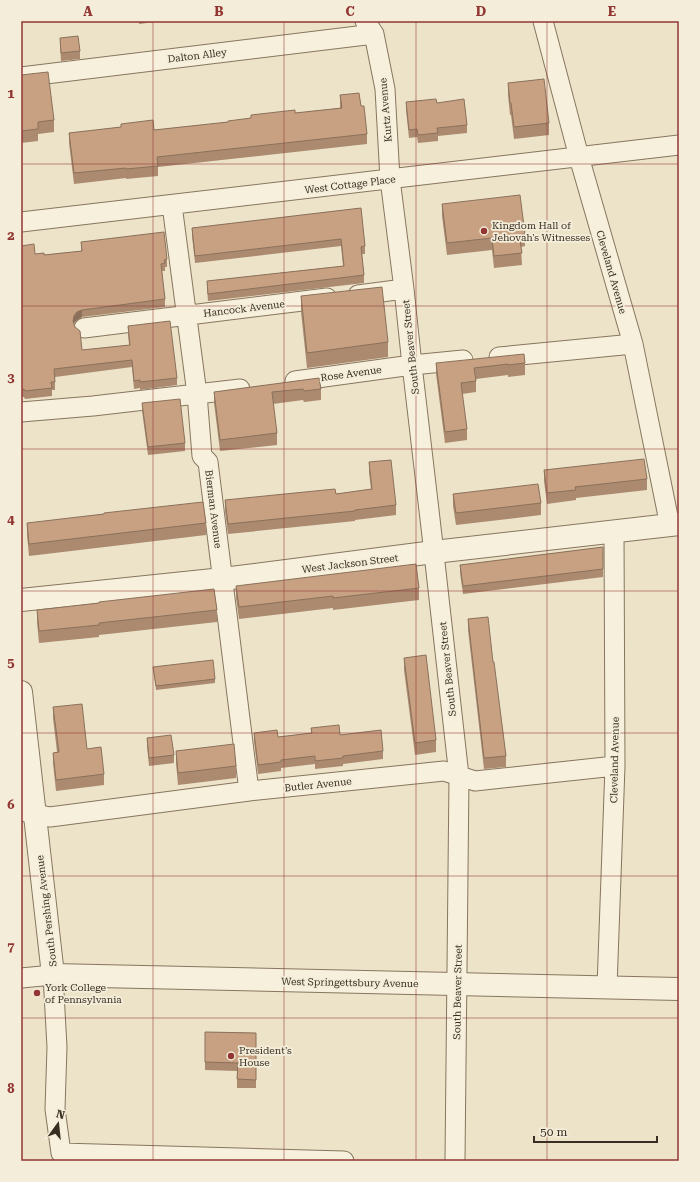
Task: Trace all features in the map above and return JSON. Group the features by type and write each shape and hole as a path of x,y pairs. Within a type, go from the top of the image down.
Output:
{"street":[{"name":"Cleveland Avenue","path":"543,21 579,157 633,344 674,525"},
{"name":"Dalton Alley","path":"21,76 370,28"},
{"name":"Kurtz Avenue","path":"370,28 385,90 390,179"},
{"name":"West Cottage Place","path":"21,222 679,145"},
{"name":"South Beaver Street","path":"390,179 404,289 459,776 455,1161"},
{"name":"Bierman Avenue","path":"172,205 197,394 202,456 208,462 249,792"},
{"name":"Hancock Avenue","path":"84,328 404,289"},
{"name":"Rose Avenue","path":"275,384 412,365 633,344"},
{"path":"21,412 94,406 254,387"},
{"name":"West Jackson Street","path":"21,600 223,579 434,552 674,525"},
{"name":"Cleveland Avenue","path":"607,987 615,766 614,532"},
{"name":"South Pershing Avenue","path":"21,692 28,812 53,975 56,1046 55,1109 62,1153 344,1161"},
{"name":"Butler Avenue","path":"28,812 50,817 249,792 444,771 477,780 615,766"},
{"name":"West Springettsbury Avenue","path":"21,978 53,975 679,989"}],"building":[{"path":"78,36 80,51 61,53 60,38"},
{"path":"48,72 54,120 38,122 38,129 21,131 21,75"},
{"path":"544,79 549,123 514,127 508,83"},
{"path":"359,93 361,106 364,106 367,134 157,157 158,166 74,173 69,133 121,127 121,124 153,120 154,130 228,122 251,118 251,115 295,110 295,113 342,108 340,95"},
{"path":"436,99 437,103 464,99 467,125 437,128 438,133 418,135 417,129 409,130 406,102"},
{"name":"Kingdom Hall of Jehovah's Witnesses","path":"520,195 525,234 519,235 522,253 494,256 492,238 447,243 442,204"},
{"path":"361,208 365,246 361,247 364,275 208,294 207,281 344,266 341,239 195,256 192,228"},
{"path":"164,232 167,259 164,260 165,263 161,264 165,299 82,310 77,312 73,321 75,327 80,331 82,350 130,345 128,326 170,321 177,378 140,382 140,380 134,381 132,360 54,369 55,382 51,382 52,388 25,391 24,389 21,390 21,246 34,244 35,254 44,253 44,255 82,251 81,242"},
{"path":"382,287 388,342 307,353 301,296"},
{"path":"524,354 525,363 474,368 476,381 461,383 467,429 445,432 436,363"},
{"path":"319,378 321,389 272,392 277,433 220,440 214,392"},
{"path":"180,399 185,443 148,447 142,403"},
{"path":"644,459 647,479 575,487 576,490 547,493 544,470"},
{"path":"391,460 396,505 355,511 228,524 225,500 335,489 336,494 372,489 369,462"},
{"path":"538,484 541,503 456,513 453,494"},
{"path":"203,502 206,523 29,544 27,523"},
{"path":"603,547 603,569 463,586 460,565"},
{"path":"416,564 419,588 239,607 236,586"},
{"path":"214,589 217,610 39,631 37,610"},
{"path":"488,617 506,756 484,758 468,619"},
{"path":"426,655 436,740 415,743 404,658"},
{"path":"213,660 215,679 156,686 153,667"},
{"path":"82,704 87,749 101,747 104,774 56,780 53,753 59,752 53,707"},
{"path":"339,725 340,735 381,730 383,751 315,761 315,756 281,760 281,762 258,765 254,733 277,730 278,737 312,733 311,728"},
{"path":"171,735 174,755 149,758 147,738"},
{"path":"234,744 236,766 178,773 176,751"},
{"name":"President's House","path":"205,1032 256,1033 256,1080 237,1079 238,1063 205,1062"}],"place":[{"name":"Kingdom Hall of Jehovah's Witnesses","path":"484,231"},
{"name":"York College of Pennsylvania","path":"37,993"},
{"name":"President's House","path":"231,1056"}]}
